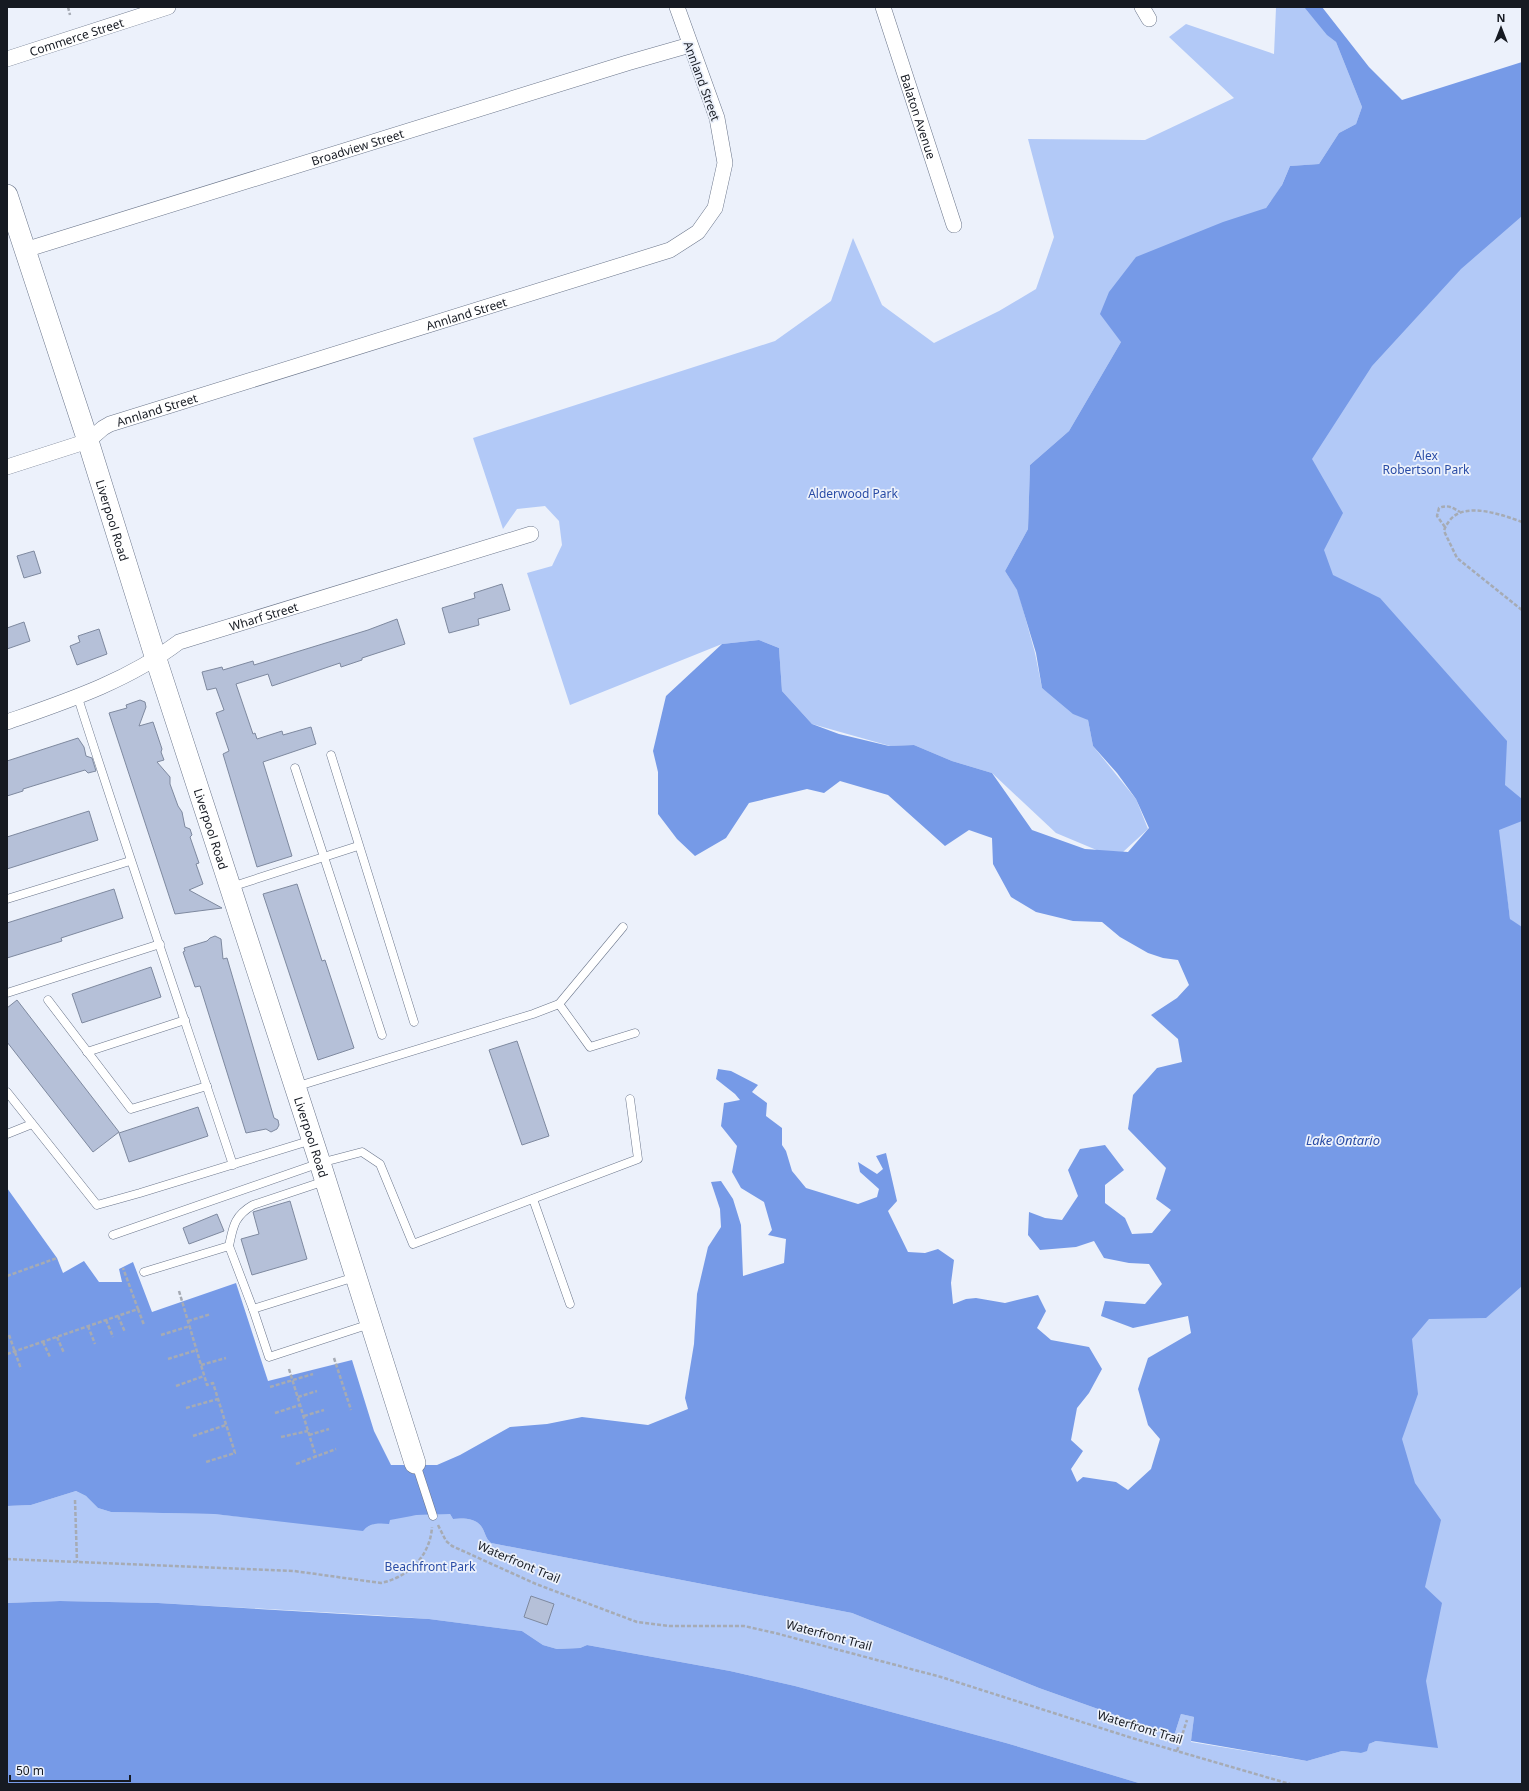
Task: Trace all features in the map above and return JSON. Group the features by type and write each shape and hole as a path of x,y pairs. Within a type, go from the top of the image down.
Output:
{"street":[{"name":"Commerce Street","path":"7,58 168,7"},
{"name":"Annland Street","path":"7,467 88,441 110,424 670,250 698,232 715,208 725,163 717,118 677,7"},
{"name":"Balaton Avenue","path":"884,7 954,225"},
{"name":"Broadview Street","path":"25,250 581,77 690,45"},
{"name":"Liverpool Road","path":"7,195 88,441 156,659 231,887 416,1463"},
{"name":"Wharf Street","path":"7,722 78,698 156,659 179,642 531,534"}],"lane":[{"path":"78,698 130,861 160,944 233,1164"},
{"path":"331,756 414,1022"},
{"path":"295,768 382,1035"},
{"path":"231,887 323,856 358,846"},
{"path":"7,900 130,861"},
{"path":"295,1087 533,1014 559,1004 623,927"},
{"path":"7,993 160,944"},
{"path":"48,1000 130,1109 207,1086"},
{"path":"559,1004 590,1047 634,1033"},
{"path":"87,1052 185,1020"},
{"path":"7,1092 97,1205 312,1140"},
{"path":"371,1324 269,1357 253,1309 228,1246 232,1229 242,1211 362,1152 380,1164 413,1244 638,1159 630,1099"},
{"path":"7,1134 32,1124"},
{"path":"113,1235 323,1172"},
{"path":"533,1199 570,1304"},
{"path":"144,1272 228,1246"},
{"path":"253,1309 356,1276"},
{"path":"416,1463 433,1516"}],"path":[{"path":"68,7 70,15"},
{"path":"1522,522 1504,515 1485,511 1461,512 1449,506 1439,508 1437,516 1445,528 1446,536 1457,558 1522,610"},
{"path":"1445,528 1452,518 1461,512"},
{"path":"7,1276 57,1258"},
{"path":"123,1268 144,1325"},
{"path":"179,1290 207,1385 213,1383 236,1453 206,1462"},
{"path":"7,1354 138,1310"},
{"path":"188,1321 211,1314"},
{"path":"118,1316 125,1332"},
{"path":"106,1320 113,1337"},
{"path":"88,1326 95,1344"},
{"path":"161,1335 190,1326"},
{"path":"9,1335 21,1369"},
{"path":"57,1337 64,1353"},
{"path":"43,1342 50,1357"},
{"path":"168,1359 197,1350"},
{"path":"201,1365 226,1358"},
{"path":"334,1358 351,1410"},
{"path":"289,1369 316,1457"},
{"path":"270,1387 313,1374"},
{"path":"176,1386 204,1376"},
{"path":"298,1396 317,1391"},
{"path":"186,1408 218,1400"},
{"path":"275,1412 300,1405"},
{"path":"304,1416 324,1410"},
{"path":"193,1436 226,1425"},
{"path":"309,1435 329,1429"},
{"path":"281,1437 308,1431"},
{"path":"296,1464 336,1449"},
{"path":"75,1500 77,1562"},
{"path":"7,1559 294,1571 381,1583 406,1574 421,1559 430,1542 433,1516"},
{"name":"Waterfront Trail","path":"433,1516 446,1541 452,1546 536,1584 637,1622 669,1626 744,1626 758,1628 941,1677 1132,1738 1290,1784"},
{"path":"1177,1750 1187,1720"}],"green space":[{"name":"Alderwood Park","path":"1304,7 1336,42 1362,107 1356,124 1339,133 1319,164 1290,166 1281,187 1266,208 1121,342 1069,431 1030,465 1028,529 1005,571 1018,591 1035,653 1042,688 1088,720 1093,746 1136,799 1148,829 1123,852 1099,851 1056,833 992,773 952,761 914,745 890,746 812,724 782,691 779,648 759,640 722,644 570,705 527,573 552,566 562,545 559,521 545,506 517,509 503,529 473,438 775,341 831,301 853,238 882,305 934,343 999,311 1036,289 1054,237 1028,139 1145,140 1234,98 1169,37 1186,24 1274,54 1276,8"},
{"name":"Alex Robertson Park","path":"1522,213 1522,939 1510,919 1504,876 1300,580 1283,401"},
{"name":"Beachfront Park","path":"1522,1216 1522,1784 1142,1784 1006,1743 795,1686 730,1671 587,1645 580,1648 557,1649 543,1645 522,1631 429,1619 158,1603 60,1601 7,1603 7,1506 31,1505 76,1491 86,1496 98,1508 111,1512 214,1514 364,1529 373,1524 394,1518 418,1515 450,1514 453,1519 468,1519 478,1523 491,1543 852,1613 1039,1688 1174,1736 1181,1714 1194,1717 1191,1742 1307,1761 1342,1751 1361,1753 1369,1744 1376,1741 1417,1745 1376,1373"}],"water":[{"name":"Lake Ontario","path":"1304,7 1322,7 1369,67 1402,100 1522,62 1522,216 1461,269 1372,366 1312,459 1343,513 1324,550 1333,575 1380,598 1507,741 1505,785 1522,799 1522,821 1499,830 1510,919 1522,927 1522,1286 1486,1318 1429,1319 1412,1339 1418,1394 1402,1439 1415,1483 1441,1520 1425,1587 1442,1603 1426,1681 1438,1748 1376,1741 1369,1744 1367,1751 1361,1753 1342,1751 1307,1761 1191,1741 1194,1717 1181,1714 1174,1736 1039,1688 852,1613 491,1543 478,1523 468,1519 453,1519 450,1514 417,1515 390,1520 389,1524 371,1525 363,1531 214,1514 111,1512 98,1508 86,1496 76,1491 31,1505 7,1506 7,1188 57,1258 63,1273 84,1261 99,1282 122,1282 119,1269 133,1262 152,1312 236,1283 268,1381 352,1360 374,1431 391,1465 437,1465 460,1455 510,1427 547,1424 582,1417 648,1425 688,1409 685,1398 694,1344 697,1294 708,1247 721,1227 720,1209 711,1182 721,1181 733,1199 741,1225 743,1276 784,1263 786,1239 768,1235 772,1230 764,1202 741,1188 732,1172 737,1146 721,1126 724,1103 740,1100 735,1094 716,1079 718,1069 731,1071 758,1085 752,1092 767,1103 766,1116 782,1128 782,1145 786,1151 792,1171 806,1188 858,1204 877,1197 879,1189 860,1172 858,1162 877,1174 883,1169 876,1156 886,1153 897,1201 888,1211 908,1252 925,1253 938,1249 954,1260 951,1283 953,1304 966,1299 976,1298 1005,1303 1038,1295 1046,1311 1037,1328 1051,1340 1089,1347 1102,1369 1089,1393 1077,1408 1071,1440 1083,1451 1071,1469 1077,1482 1083,1477 1116,1482 1128,1490 1151,1469 1160,1439 1148,1425 1138,1389 1148,1358 1191,1333 1188,1316 1133,1328 1101,1316 1105,1301 1145,1304 1162,1284 1149,1264 1129,1263 1104,1258 1094,1241 1076,1247 1040,1250 1028,1235 1029,1212 1045,1218 1062,1220 1078,1196 1068,1170 1080,1149 1105,1145 1124,1170 1105,1185 1105,1203 1125,1218 1132,1234 1152,1233 1171,1210 1156,1199 1166,1168 1128,1129 1133,1095 1157,1068 1182,1062 1178,1039 1151,1015 1177,998 1189,985 1178,960 1163,958 1148,953 1120,937 1102,922 1073,921 1036,912 1011,897 993,864 992,838 969,830 945,846 888,795 840,781 824,793 807,789 749,803 726,838 695,856 677,839 658,814 658,772 653,751 666,696 722,644 759,640 779,648 782,691 812,724 839,734 889,746 914,745 952,761 992,773 1032,830 1085,849 1128,852 1149,828 1136,799 1117,773 1093,746 1088,720 1073,714 1042,688 1036,653 1017,590 1005,571 1028,529 1030,465 1069,431 1121,342 1100,314 1109,292 1136,257 1223,222 1266,208 1282,185 1290,166 1319,164 1339,133 1356,124 1362,107 1336,42 1327,35"},
{"path":"60,1601 158,1603 429,1619 522,1631 543,1645 557,1649 580,1648 587,1645 730,1671 795,1686 1006,1743 1142,1784 7,1784 7,1603"}],"building":[{"path":"34,551 41,573 24,578 17,556"},
{"path":"502,584 510,610 478,619 479,625 449,633 442,608 475,598 474,593"},
{"path":"397,619 405,644 362,658 362,660 341,667 340,663 272,686 268,674 236,684 253,734 255,733 257,739 282,731 283,735 311,727 316,744 263,762 292,856 257,867 223,754 229,751 216,713 224,710 216,688 207,690 202,672 222,667 223,670 253,661 254,665 368,630"},
{"path":"24,622 30,641 7,649 7,628"},
{"path":"99,629 107,654 77,665 70,646 80,642 78,636"},
{"path":"140,700 145,702 146,707 139,726 153,722 164,760 157,762 170,777 170,784 178,806 182,812 185,827 190,829 192,835 190,837 199,863 196,864 203,884 189,890 222,908 175,914 109,713 127,708 126,705"},
{"path":"78,738 84,747 86,756 92,758 96,771 88,773 85,770 23,789 23,791 7,796 7,761"},
{"path":"89,811 98,840 7,869 7,837"},
{"path":"297,884 322,961 325,960 354,1048 318,1060 263,894"},
{"path":"114,889 123,918 61,938 62,941 7,958 7,923"},
{"path":"215,936 221,939 223,959 227,958 274,1118 278,1120 279,1125 277,1129 271,1132 266,1129 246,1133 200,986 195,987 183,952 185,951 184,948 207,941"},
{"path":"151,967 161,997 82,1023 72,994"},
{"path":"17,1000 119,1132 93,1152 7,1042 7,1008"},
{"path":"517,1041 549,1136 522,1145 489,1050"},
{"path":"198,1107 208,1136 129,1162 119,1133"},
{"path":"290,1201 307,1259 252,1275 241,1239 259,1234 253,1212"},
{"path":"217,1214 224,1231 189,1244 183,1228"},
{"path":"531,1596 554,1604 547,1625 524,1617"}]}
